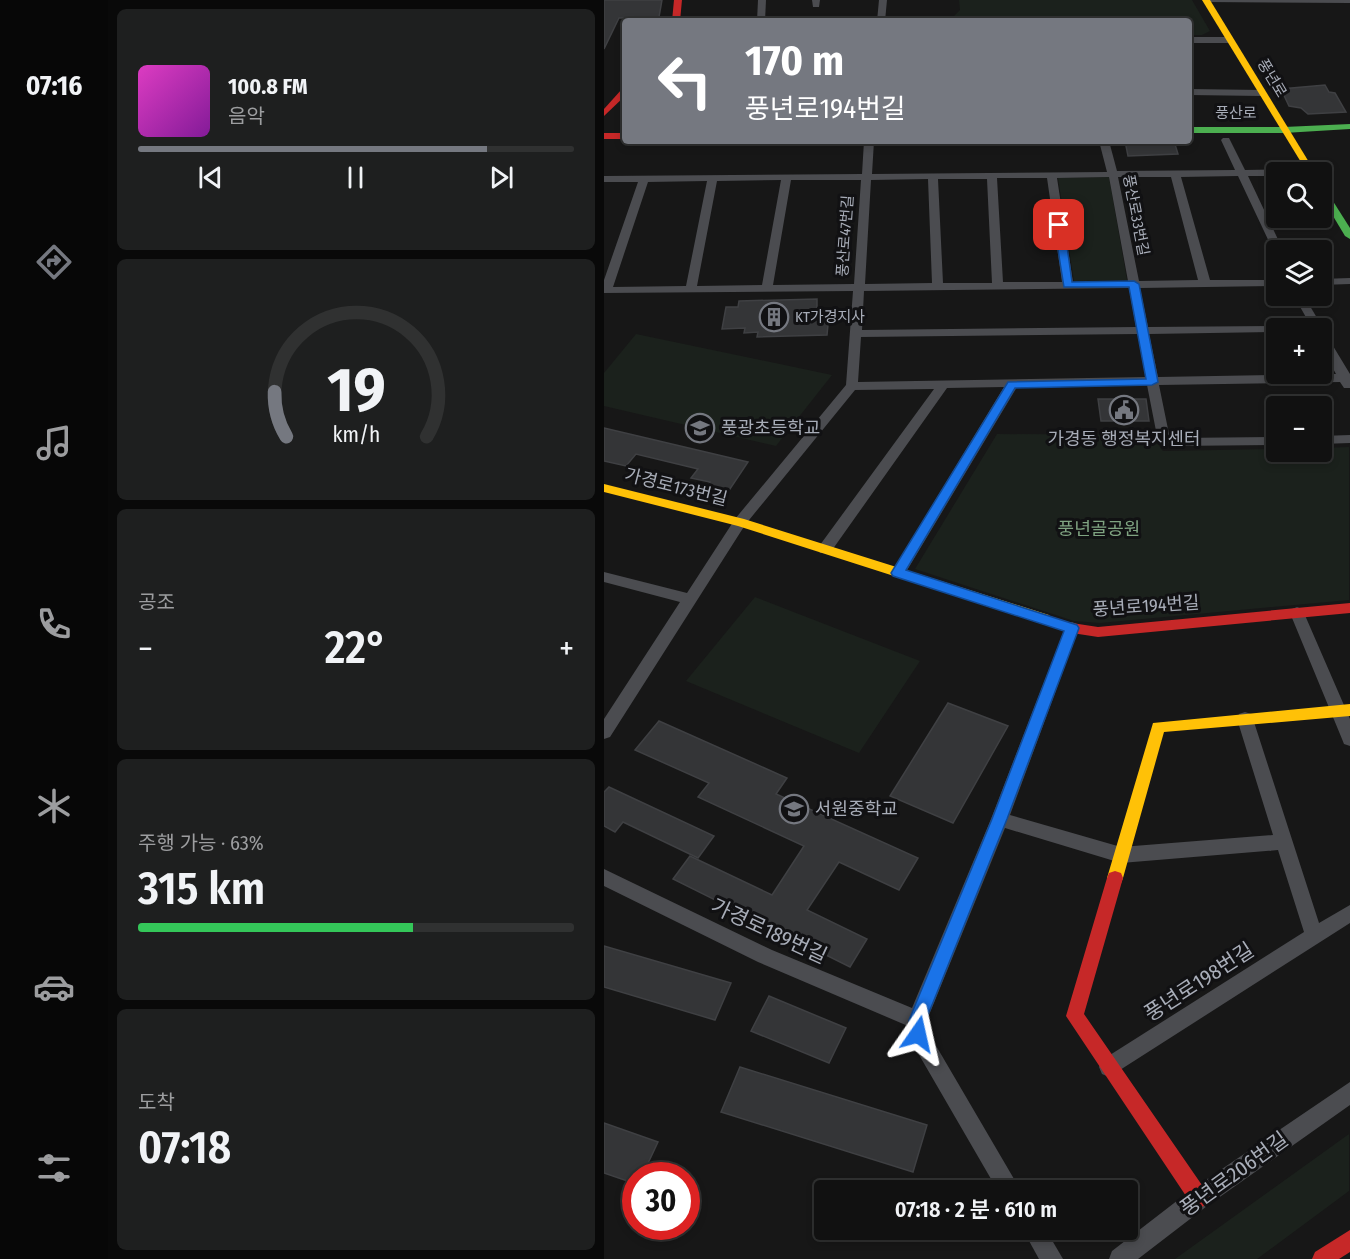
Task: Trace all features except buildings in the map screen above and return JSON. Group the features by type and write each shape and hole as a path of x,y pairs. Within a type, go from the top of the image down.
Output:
{"street":[{"path":"676,18 678,0"},
{"path":"762,0 762,18"},
{"path":"881,18 883,0"},
{"path":"1206,0 1350,1"},
{"name":"풍년로","path":"1206,0 1305,162"},
{"path":"1192,40 1230,40"},
{"path":"1192,92 1262,93"},
{"path":"604,114 622,94"},
{"name":"풍산로","path":"1192,130 1284,130 1350,126"},
{"name":"풍산로","path":"1284,130 1316,135 1350,134"},
{"path":"604,136 622,136"},
{"path":"1226,140 1273,240"},
{"name":"풍산로47번길","path":"852,386 869,144"},
{"name":"풍산로33번길","path":"1105,144 1113,175 1163,436 1174,442 1266,441"},
{"path":"604,179 1266,172"},
{"path":"1175,174 1205,284"},
{"path":"933,176 938,286"},
{"path":"992,176 997,286"},
{"path":"1052,176 1068,285"},
{"path":"691,289 713,178"},
{"path":"767,288 786,178"},
{"path":"644,179 605,290 1266,283"},
{"path":"1332,207 1350,236"},
{"path":"1332,282 1350,281"},
{"path":"855,334 1266,330"},
{"path":"1332,355 1348,382"},
{"path":"604,732 740,522 852,386 1348,382"},
{"path":"898,573 1012,385"},
{"path":"825,549 942,386"},
{"path":"1332,440 1350,440"},
{"name":"가경로173번길","path":"604,488 740,522"},
{"name":"풍년로194번길","path":"740,522 1072,628 1098,632 1350,608"},
{"path":"606,581 690,599"},
{"path":"1297,613 1344,711 1350,739"},
{"path":"1004,1180 918,1034 918,1020 1000,819 1072,628"},
{"path":"1199,1198 1075,1016 1158,727 1344,711"},
{"path":"1245,719 1314,936"},
{"path":"1000,819 1122,855 1283,842"},
{"name":"가경로189번길","path":"604,877 765,956 918,1020"},
{"name":"풍년로198번길","path":"1110,1066 1350,913"},
{"name":"풍년로206번길","path":"1120,1259 1199,1198 1350,1092"},
{"path":"1040,1240 1052,1259"},
{"path":"1322,1259 1350,1240"}],"green space":[{"path":"959,0 1192,0 1210,31 1202,35 1192,35 1192,18 952,18 960,10"},
{"path":"1109,177 1127,280 1074,281 1058,178"},
{"path":"636,334 832,375 776,446 604,406 604,373"},
{"name":"풍년골공원","path":"997,434 1151,435 1163,451 1266,449 1266,462 1332,462 1332,448 1349,447 1349,600 1100,623 1074,621 915,569"},
{"path":"755,597 920,661 859,753 686,681"},
{"path":"1349,1134 1349,1191 1257,1259 1175,1259"}],"traffic: fast":[{"path":"1192,130 1284,130 1350,126"},
{"path":"1332,207 1350,236"}],"traffic: slow":[{"path":"1206,0 1305,162"},
{"path":"604,488 740,522 1044,619"},
{"path":"1115,878 1158,727 1350,710"}],"traffic: jam":[{"path":"676,18 678,0"},
{"path":"604,114 622,94"},
{"path":"604,136 622,136"},
{"path":"1044,619 1072,628 1098,632 1350,608"},
{"path":"1115,878 1075,1016 1199,1198"},
{"path":"1322,1259 1350,1240"}],"place":[{"name":"KT가경지사","path":"774,317"},
{"name":"가경동 행정복지센터","path":"1124,410"},
{"name":"풍광초등학교","path":"700,428"},
{"name":"서원중학교","path":"794,809"}],"route":[{"path":"918,1034 918,1020 1000,819 1072,628 898,573 1012,385 1152,382 1134,284 1068,285 1059,225"}]}
